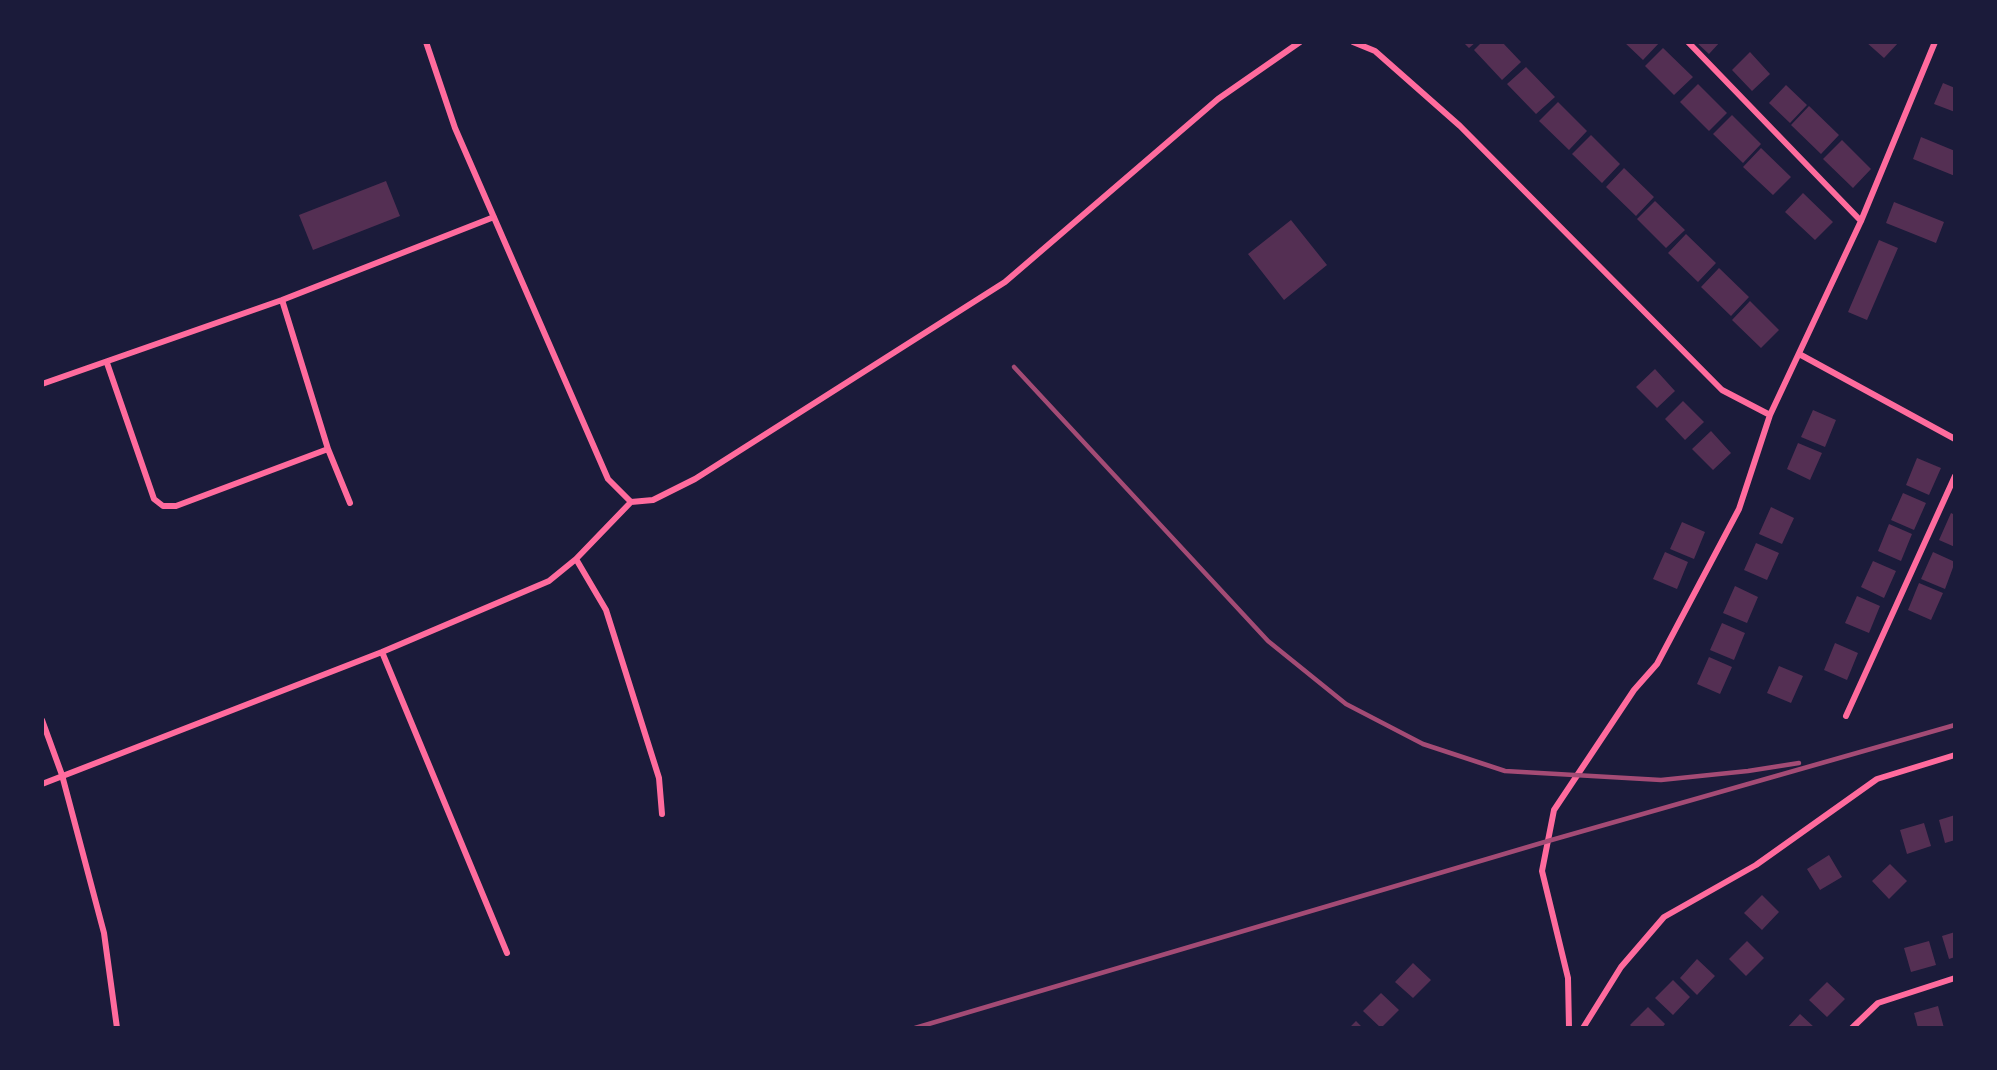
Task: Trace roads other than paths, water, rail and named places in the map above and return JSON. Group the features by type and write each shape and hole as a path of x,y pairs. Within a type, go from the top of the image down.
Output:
{"street":[{"path":"426,42 455,128 608,479 631,502"},
{"path":"42,784 382,652 549,581 576,559 631,502 653,500 695,479 1005,282 1218,99 1300,42"},
{"path":"1353,42 1375,51 1460,126 1722,390 1770,415"},
{"path":"1688,42 1861,221"},
{"path":"1569,1028 1568,978 1542,871 1554,810 1634,690 1657,664 1739,509 1770,415 1801,355 1861,221 1935,42"},
{"path":"42,384 282,300 494,217"},
{"path":"282,300 328,449 350,503"},
{"path":"1801,355 1955,439"},
{"path":"107,363 154,499 163,506 176,506 328,449"},
{"path":"1846,716 1955,476"},
{"path":"576,559 606,610 658,778 662,814"},
{"path":"382,652 507,952"},
{"path":"42,720 62,775 104,933 117,1028"},
{"path":"1583,1028 1621,967 1664,917 1756,865 1877,779 1955,755"},
{"path":"1852,1028 1878,1003 1955,978"}],"railway":[{"path":"1014,367 1268,641 1346,704 1423,744 1505,771 1661,780 1799,763"},
{"path":"915,1028 1548,841 1955,725"}]}
